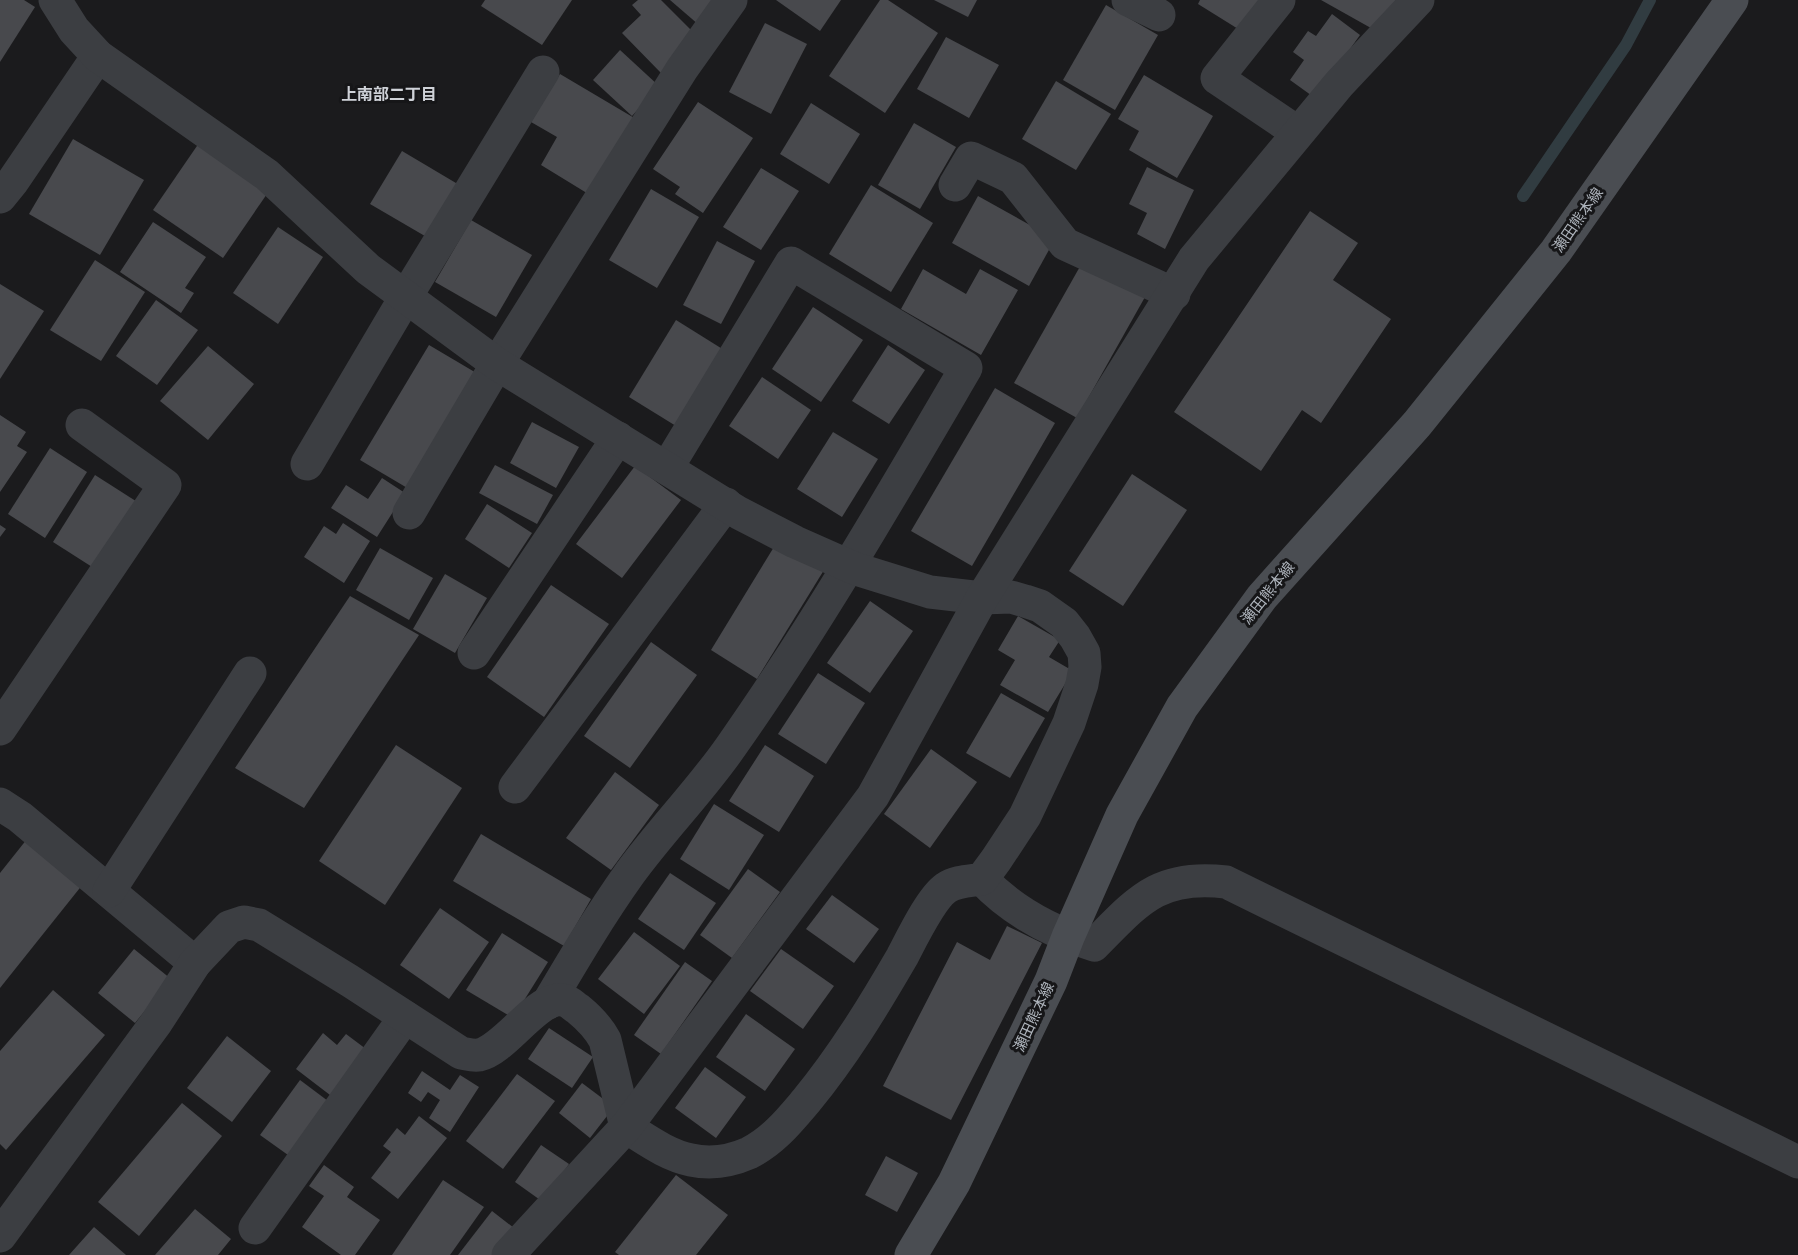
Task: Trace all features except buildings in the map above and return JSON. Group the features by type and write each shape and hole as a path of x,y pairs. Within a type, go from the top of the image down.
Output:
{"main road":[{"name":"瀬田熊本線","path":"911,1255 954,1183 1051,981 1122,815 1182,707 1262,597 1417,424 1556,251 1732,0"}],"street":[{"path":"0,1236 156,1023 195,963 229,927 244,922 259,925 461,1053 477,1056 488,1052 542,1006 554,1000 566,1001 599,1028 605,1040 626,1127 672,1155 693,1161 716,1162 733,1159 750,1152 784,1127 828,1074 876,1002 934,903 946,888 960,882 981,879 996,860 1025,816 1068,723 1082,684 1085,667 1084,653 1075,637 1064,623 1040,606 1011,597 982,598 930,592 849,566 795,542 726,504 497,364 368,269 267,175 98,56 74,30 55,0"},
{"path":"409,513 497,364 682,69 731,0"},
{"path":"1128,0 1159,15"},
{"path":"1279,0 1217,78 1297,132"},
{"path":"508,1255 626,1127 873,796 982,598 1194,259 1297,132 1418,0"},
{"path":"0,197 98,56"},
{"path":"307,464 543,72"},
{"path":"968,161 1013,178 1065,244 1173,294"},
{"path":"548,1003 631,872 730,748 849,566 966,368 791,263 668,468"},
{"path":"0,729 165,485 82,425"},
{"path":"474,653 618,438"},
{"path":"515,787 726,504"},
{"path":"109,891 250,673"},
{"path":"0,804 195,963"},
{"path":"981,879 998,896 1068,937 1094,945 1137,901 1156,890 1201,879 1226,882 1798,1162"},
{"path":"255,1228 405,1017"}],"waterway":[{"path":"1523,196 1626,45 1650,0"}],"district":[{"name":"上南部二丁目","path":"389,94"}]}
